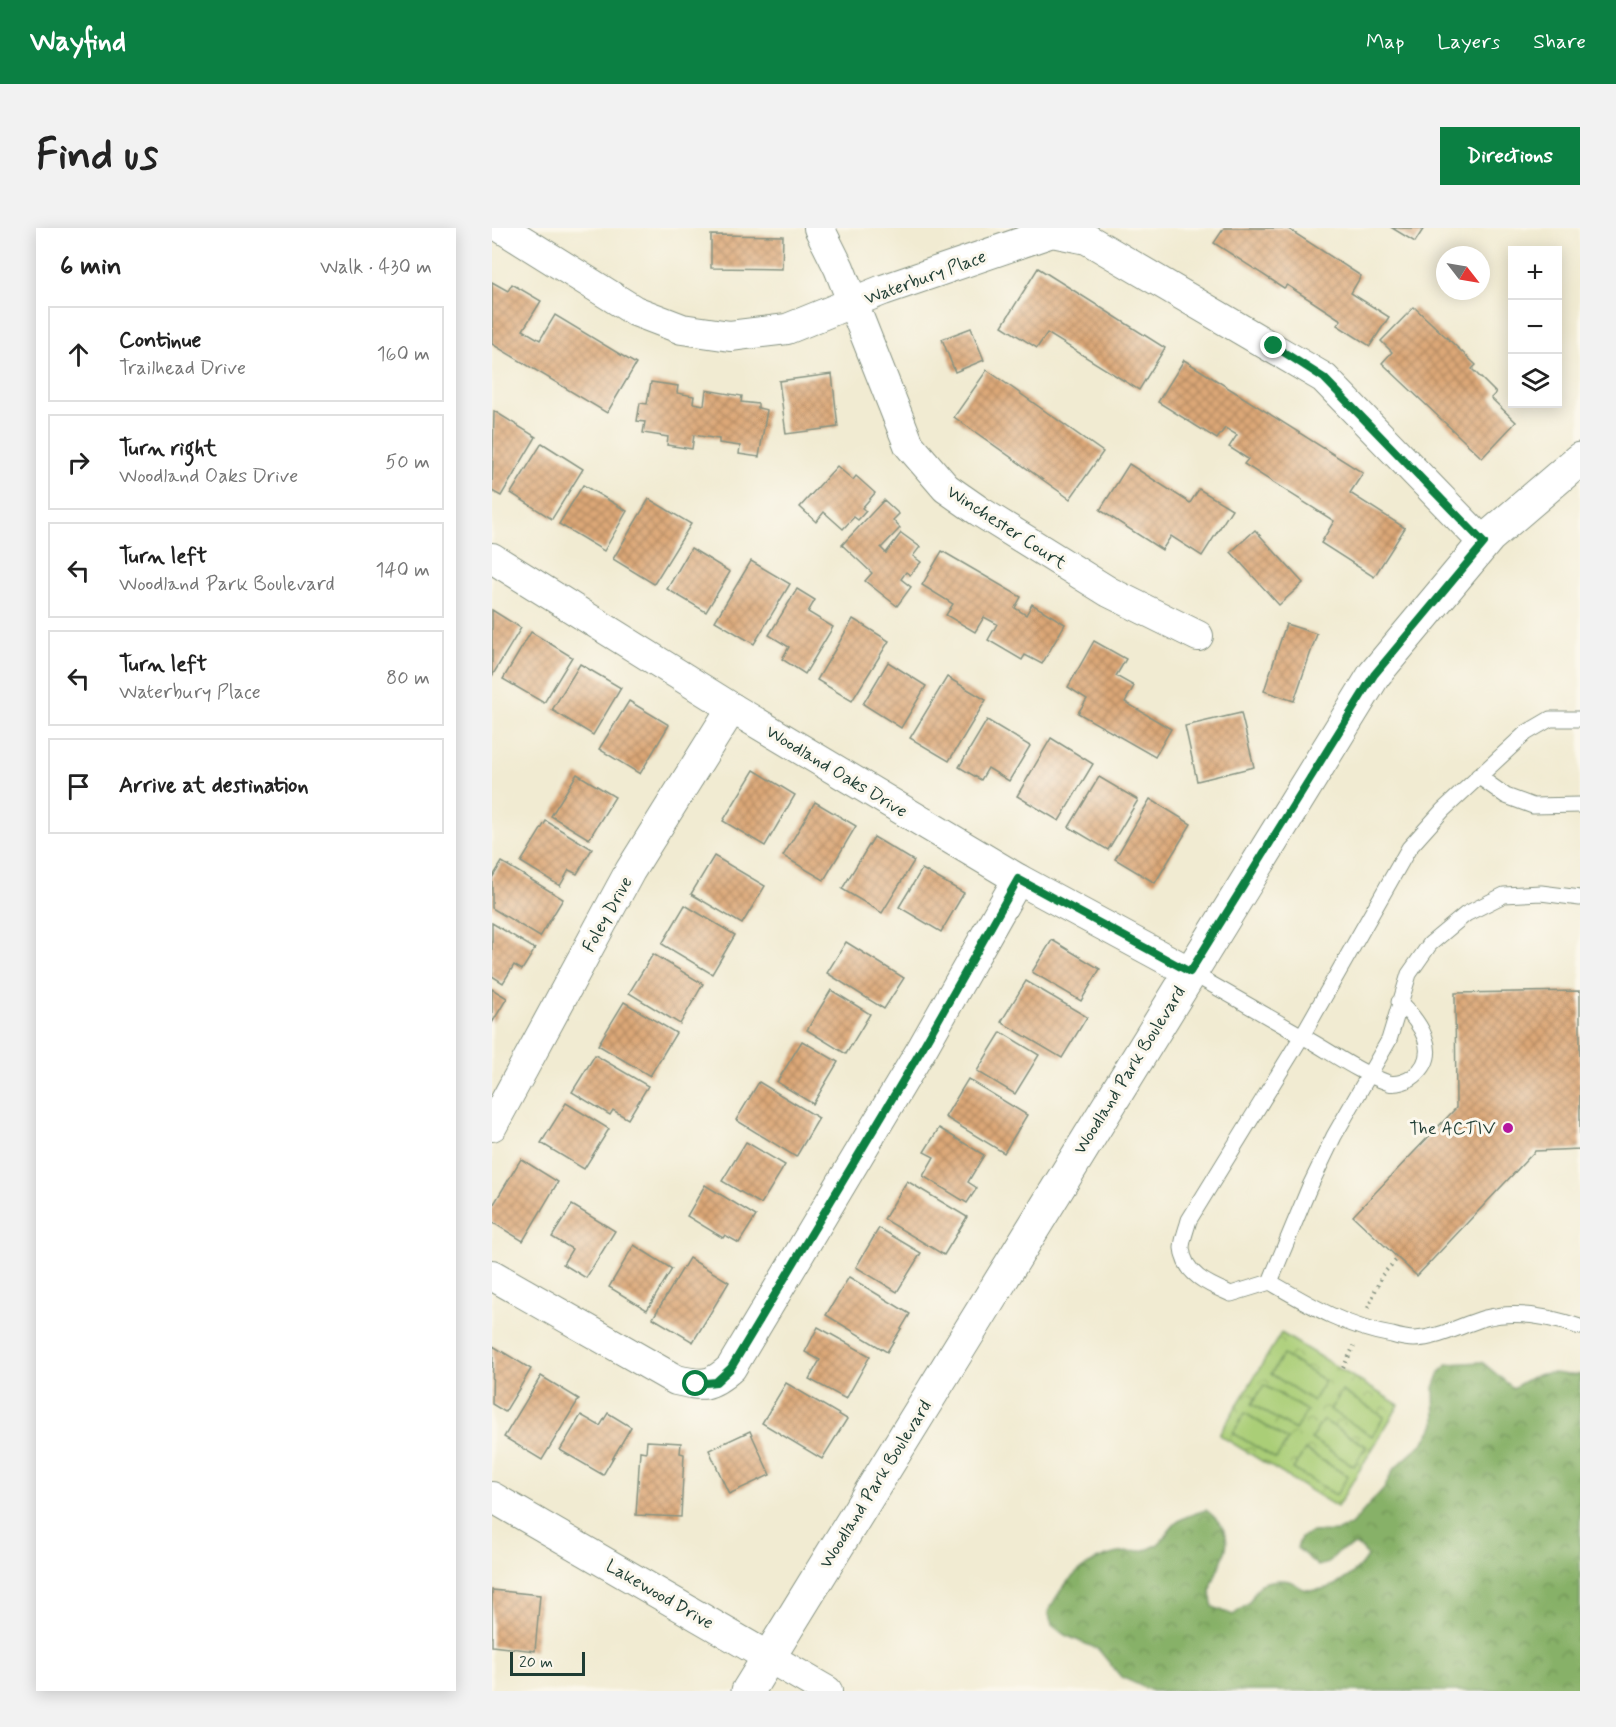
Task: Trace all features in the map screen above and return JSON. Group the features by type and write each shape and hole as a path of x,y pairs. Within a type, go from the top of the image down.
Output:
{"street":[{"name":"Waterbury Place","path":"502,228 635,312 682,329 730,336 787,329 883,290 1052,232 1087,239 1324,378 1484,543"},
{"name":"Winchester Court","path":"819,228 853,304 909,445 946,488 979,512 1109,592 1198,636"},
{"name":"Woodland Park Boulevard","path":"748,1691 1374,675 1484,543 1580,459"},
{"name":"Woodland Oaks Drive","path":"492,558 732,708 1018,879 1190,972"},
{"name":"Foley Drive","path":"492,1126 630,871 732,708"},
{"path":"492,1275 676,1380 696,1384 716,1382 731,1368 923,1047 1018,879"},
{"name":"Lakewood Drive","path":"492,1497 827,1691"}],"lane":[{"path":"1580,719 1550,719 1526,733 1478,776 1408,848 1302,1036 1189,1220 1182,1248 1191,1272 1209,1284 1231,1294 1270,1282 1333,1318 1365,1330 1413,1339 1447,1333 1487,1318 1514,1316 1552,1318 1580,1327"},
{"path":"1478,776 1506,796 1533,806 1580,805"},
{"path":"1270,1282 1324,1157 1389,1040 1409,974 1430,944 1466,914 1504,895 1541,893 1580,898"},
{"path":"1190,972 1391,1084 1409,1080 1427,1060 1427,1042 1416,1018 1399,1002"}],"green space":[{"path":"1281,1333 1399,1405 1337,1507 1219,1435"},
{"path":"1283,1355 1325,1381 1313,1401 1271,1374"},
{"path":"1482,1362 1513,1388 1540,1374 1580,1374 1580,1691 1152,1691 1121,1677 1098,1649 1065,1635 1052,1625 1048,1613 1060,1591 1084,1566 1106,1556 1142,1551 1155,1546 1180,1520 1206,1510 1220,1523 1226,1535 1223,1558 1213,1581 1211,1593 1213,1607 1233,1615 1248,1604 1260,1584 1272,1581 1288,1581 1302,1588 1313,1590 1332,1586 1349,1577 1367,1557 1363,1550 1356,1545 1339,1551 1328,1563 1318,1566 1297,1548 1301,1537 1312,1532 1338,1531 1351,1525 1384,1488 1394,1469 1424,1442 1435,1424 1434,1388 1440,1372 1448,1364"},
{"path":"1264,1385 1307,1411 1295,1430 1252,1404"},
{"path":"1342,1391 1384,1417 1372,1436 1330,1410"},
{"path":"1245,1413 1288,1440 1276,1459 1233,1433"},
{"path":"1323,1420 1366,1446 1354,1466 1311,1439"},
{"path":"1305,1450 1348,1476 1336,1495 1293,1469"}],"building":[{"path":"1224,228 1287,228 1361,276 1351,293 1389,317 1370,346 1337,325 1341,320 1287,285 1284,288 1214,243"},
{"path":"1392,228 1424,228 1415,242"},
{"path":"711,235 783,236 782,269 711,268"},
{"path":"1038,268 1165,348 1139,390 1047,333 1037,348 1002,326"},
{"path":"492,282 508,291 512,284 541,301 523,330 540,340 555,315 636,364 607,413 492,344"},
{"path":"1414,307 1476,365 1472,369 1496,393 1491,398 1516,422 1482,458 1382,363 1392,352 1381,341"},
{"path":"971,328 984,360 955,372 942,339"},
{"path":"1184,360 1363,473 1350,493 1405,528 1374,577 1321,543 1334,521 1244,464 1248,459 1229,447 1237,435 1225,428 1217,439 1158,402"},
{"path":"987,370 1103,452 1070,499 954,417"},
{"path":"832,374 838,427 786,434 779,381"},
{"path":"651,382 678,386 677,393 694,396 693,403 704,405 706,390 742,396 741,402 758,404 758,408 767,410 759,457 739,454 740,446 719,443 719,439 694,435 692,449 667,445 668,437 643,433 645,422 637,421 640,403 647,404"},
{"path":"494,411 536,437 501,496 492,491"},
{"path":"542,443 583,469 552,519 511,493"},
{"path":"1129,464 1190,503 1199,489 1232,509 1202,556 1171,536 1162,550 1100,510"},
{"path":"837,466 853,480 856,476 875,493 862,508 866,511 858,520 854,517 843,529 824,512 816,522 800,507"},
{"path":"583,485 627,511 604,551 559,524"},
{"path":"649,499 691,524 654,584 613,559"},
{"path":"884,500 899,514 893,520 900,528 881,548 886,553 901,533 920,547 913,556 921,562 910,575 906,572 901,579 911,587 897,606 865,581 872,573 842,545"},
{"path":"1255,530 1303,583 1279,605 1231,552"},
{"path":"691,548 730,572 706,612 667,589"},
{"path":"942,551 1021,597 1015,608 1026,615 1032,604 1065,624 1042,664 1025,655 1022,660 988,640 997,624 984,617 975,632 946,615 953,604 922,585"},
{"path":"751,561 790,584 754,644 715,621"},
{"path":"797,589 815,600 808,612 833,627 805,674 782,659 789,647 769,635"},
{"path":"492,610 521,628 492,676"},
{"path":"853,619 889,641 852,701 817,680"},
{"path":"1286,624 1317,634 1294,701 1264,691"},
{"path":"531,632 572,657 544,703 503,679"},
{"path":"1094,641 1126,659 1116,676 1134,686 1125,702 1171,729 1155,757 1078,713 1087,699 1068,687"},
{"path":"888,662 926,686 901,728 863,704"},
{"path":"580,664 621,688 593,735 552,710"},
{"path":"947,677 986,700 949,761 910,738"},
{"path":"629,701 669,725 640,774 599,749"},
{"path":"1241,713 1254,767 1197,781 1185,726"},
{"path":"987,720 1030,746 1009,781 988,768 981,780 959,767"},
{"path":"1051,738 1093,764 1059,821 1017,796"},
{"path":"754,770 795,795 765,846 723,821"},
{"path":"577,774 615,797 589,839 551,816"},
{"path":"1099,777 1138,800 1108,850 1069,827"},
{"path":"1150,799 1191,824 1155,883 1115,859"},
{"path":"815,802 856,826 824,880 783,856"},
{"path":"546,821 592,849 577,874 569,870 560,886 521,862"},
{"path":"874,837 914,861 882,913 842,889"},
{"path":"714,856 765,886 742,924 691,894"},
{"path":"502,862 563,899 540,937 492,908 492,878"},
{"path":"922,869 964,893 941,932 899,907"},
{"path":"685,905 735,935 712,974 662,944"},
{"path":"492,923 535,949 522,970 514,965 503,983 492,976"},
{"path":"1052,940 1100,969 1081,1001 1032,972"},
{"path":"846,942 904,978 884,1009 827,973"},
{"path":"653,954 703,984 680,1024 629,993"},
{"path":"1026,981 1087,1017 1062,1058 1001,1022"},
{"path":"492,989 507,998 492,1023"},
{"path":"831,990 870,1014 846,1054 807,1030"},
{"name":"The ACTIV","path":"1580,991 1580,1149 1535,1151 1417,1276 1353,1216 1456,1108 1455,993"},
{"path":"624,1002 676,1033 650,1076 598,1045"},
{"path":"1001,1032 1039,1055 1015,1094 977,1071"},
{"path":"802,1041 838,1062 813,1104 777,1082"},
{"path":"595,1055 648,1086 628,1119 613,1110 610,1115 572,1092"},
{"path":"968,1079 1027,1115 1004,1153 945,1117"},
{"path":"759,1082 819,1118 796,1157 736,1120"},
{"path":"566,1103 609,1129 584,1169 541,1143"},
{"path":"939,1128 984,1155 968,1182 977,1188 967,1203 923,1176 934,1157 924,1152"},
{"path":"746,1142 785,1165 761,1204 722,1181"},
{"path":"521,1159 558,1182 523,1241 492,1222 492,1207"},
{"path":"907,1181 967,1217 944,1255 884,1219"},
{"path":"705,1185 756,1216 739,1243 725,1235 723,1238 687,1216"},
{"path":"572,1205 615,1231 586,1278 563,1264 572,1249 552,1237"},
{"path":"879,1228 921,1253 897,1292 856,1267"},
{"path":"634,1245 672,1269 647,1310 609,1287"},
{"path":"689,1258 729,1282 693,1342 653,1318"},
{"path":"849,1277 910,1314 887,1352 826,1315"},
{"path":"818,1327 870,1356 846,1399 809,1379 820,1360 805,1352"},
{"path":"493,1346 531,1369 505,1412 492,1404"},
{"path":"541,1376 579,1399 542,1460 504,1437"},
{"path":"786,1383 847,1419 822,1459 762,1423"},
{"path":"608,1413 631,1427 603,1475 560,1450 581,1415 600,1426"},
{"path":"750,1431 770,1475 729,1494 709,1450"},
{"path":"647,1441 681,1443 680,1453 684,1454 681,1517 636,1515 640,1451 646,1452"},
{"path":"492,1590 540,1595 535,1651 492,1646"}],"place":[{"name":"The ACTIV","path":"1508,1128"}],"route":[{"path":"696,1384 716,1382 731,1368 923,1047 1018,879 1190,972 1374,675 1484,543 1324,378 1274,346"}]}
